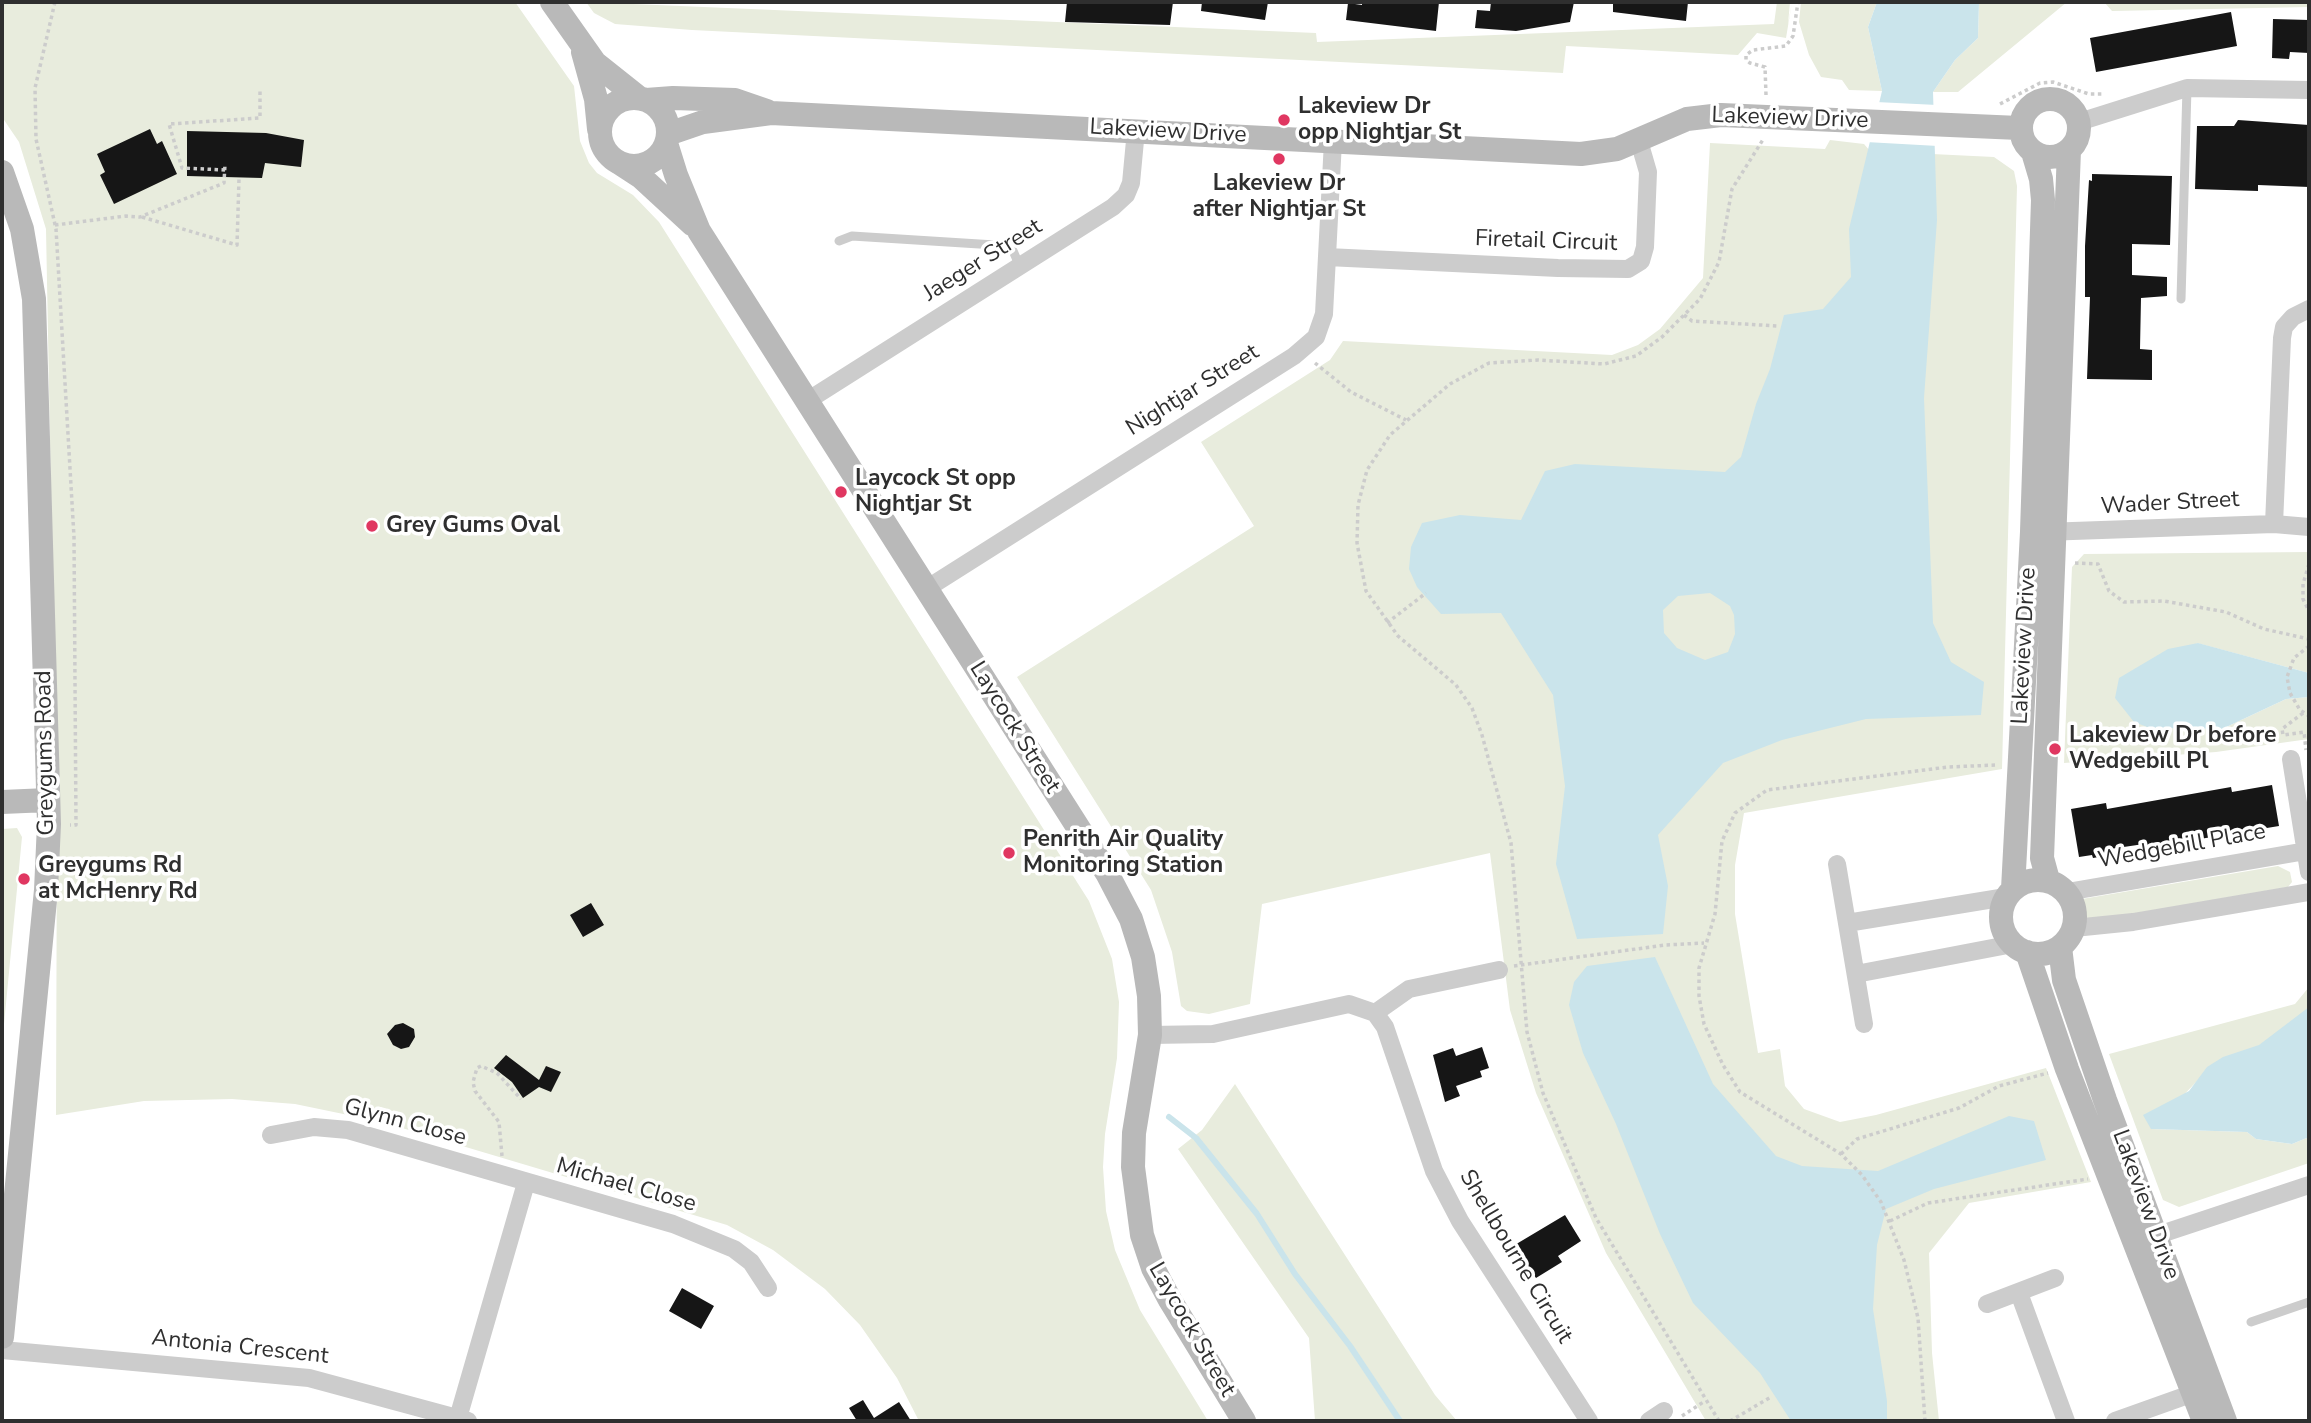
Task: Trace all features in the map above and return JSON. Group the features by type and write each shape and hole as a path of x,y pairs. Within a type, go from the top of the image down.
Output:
{"street":[{"path":"552,2 594,63 664,116 667,138 657,157 646,164 635,166 618,162 605,150 593,83 581,45"},
{"path":"2079,122 2187,88 2309,90"},
{"path":"600,133 603,117 613,105 628,98 642,99"},
{"name":"Lakeview Drive","path":"642,99 735,100 771,113"},
{"path":"2048,99 2071,107 2079,122 2079,132 2069,150 2052,157 2033,152 2025,145 2020,128 2022,118 2032,104 2048,99"},
{"name":"Lakeview Drive","path":"667,138 703,122 771,113 1581,154 1616,149 1687,119 1721,115 2020,128"},
{"name":"Jaeger Street","path":"807,401 1113,207 1126,195 1134,171 1136,130"},
{"name":"Laycock Street","path":"667,138 676,175 699,231 1107,873 1131,919 1143,957 1149,996 1150,1035 1134,1133 1136,1201 1142,1235 1153,1268 1170,1300 1244,1421"},
{"name":"Nightjar Street","path":"926,589 1307,347 1316,337 1324,314 1334,141"},
{"name":"Firetail Circuit","path":"1327,257 1571,269 1628,269 1641,261 1645,247 1648,172 1639,141"},
{"name":"Lakeview Drive","path":"2010,893 2042,532 2069,150"},
{"name":"Lakeview Drive","path":"2033,152 2041,179 2043,200 2042,532 2052,562 2042,858 2058,886"},
{"name":"Laycock Street","path":"618,162 640,177 699,231"},
{"name":"Greygums Road","path":"2,172 22,229 34,299 48,812 46,890 2,1337"},
{"path":"2274,524 2282,338 2284,327 2294,317 2309,309"},
{"name":"Wader Street","path":"2042,532 2274,524 2309,527"},
{"path":"2291,758 2309,872"},
{"path":"2,802 48,812"},
{"name":"Wedgebill Place","path":"2058,886 2306,851"},
{"path":"1837,864 1864,1024"},
{"path":"1847,923 2010,893 2023,882 2058,886 2074,903 2067,938"},
{"path":"1856,974 2020,948 2049,952 2067,938 2133,922 2309,892"},
{"path":"2010,893 2001,922 2020,948"},
{"name":"Lakeview Drive","path":"2067,938 2064,980 2105,1100 2116,1170"},
{"name":"Lakeview Drive","path":"2020,948 2079,1098 2116,1170 2146,1239 2203,1389 2225,1421"},
{"path":"1150,1035 1213,1034 1349,1004 1375,1013 1409,989 1499,970"},
{"name":"Shellbourne Circuit","path":"1375,1013 1385,1027 1411,1110 1434,1171 1504,1292 1589,1421"},
{"name":"Glynn Close","path":"271,1135 314,1127 338,1128 526,1183"},
{"name":"Michael Close","path":"463,1420 526,1183 708,1236 744,1255 768,1288"},
{"path":"2146,1239 2309,1185"},
{"path":"1987,1304 2055,1278"},
{"path":"2019,1293 2066,1421"},
{"name":"Antonia Crescent","path":"2,1350 309,1378 463,1420"},
{"path":"2115,1421 2203,1389"},
{"name":"Lakeview Drive","path":"2203,1389 2204,1421"}],"lane":[{"path":"2181,299 2187,88"},
{"path":"839,241 852,236 1011,246 1020,267"},
{"path":"2251,1322 2309,1302"}],"path":[{"path":"48,812 76,825 74,537 55,225 36,139 35,88 55,2"},
{"path":"1719,1421 1597,1218 1543,1093 1527,1032 1511,843 1482,735 1472,708 1457,685 1387,624 1366,591 1360,567 1358,505 1367,470 1376,454 1398,426 1450,384 1489,363 1538,360 1604,364 1636,355 1662,337 1700,299 1719,262 1727,202 1737,179 1761,147 1766,116 1765,67 1745,60 1746,55 1753,50 1786,46 1793,37 1798,2"},
{"path":"225,170 182,168 169,124 260,118 260,90"},
{"path":"140,217 224,183 225,164"},
{"path":"55,225 126,216 140,217 237,245 239,178"},
{"path":"1684,315 1692,321 1778,326"},
{"path":"1315,363 1351,392 1405,420"},
{"path":"2052,562 2098,564 2109,591 2124,602 2164,601 2226,612 2264,629 2309,639"},
{"path":"2309,564 2303,584 2303,599 2309,611"},
{"path":"1387,624 1426,593"},
{"path":"2309,647 2294,658 2287,677 2290,693 2301,712 2309,716"},
{"path":"2291,758 2307,757 2304,732 2283,735 2282,729 2301,712"},
{"path":"1926,1421 1918,1318 1890,1221 1862,1175 1840,1154 1740,1092 1723,1065 1704,1024 1699,979 1704,943 1715,914 1722,841 1735,813 1767,790 1948,767 2004,764"},
{"path":"1522,964 1665,945 1704,943"},
{"path":"498,1174 502,1152 499,1122 475,1091 473,1082 477,1068 481,1066 497,1073 521,1099"},
{"path":"1840,1154 1857,1139 1959,1108 1998,1086 2067,1069"},
{"path":"1890,1221 1928,1203 2116,1170"},
{"path":"1730,1421 1771,1397"},
{"path":"1662,1418 1705,1400"}],"shaded area":[{"path":"2,2 515,2 574,86 580,141 589,163 597,173 633,195 659,222 1089,901 1112,959 1119,1002 1117,1058 1105,1134 1103,1167 1106,1211 1115,1250 1140,1310 1208,1421 919,1421 897,1378 860,1325 825,1289 773,1250 727,1225 382,1122 295,1104 232,1099 144,1101 56,1115 57,811 46,229 19,142 2,117"},
{"path":"586,2 1316,33 1317,42 1774,24 1777,2 1790,2 1788,24 1792,2 1786,38 1757,33 1738,55 1566,46 1563,73 692,30 615,24 594,13"},
{"path":"1801,2 1877,2 1868,27 1882,91 1849,90 1842,80 1821,77 1809,55 1799,22"},
{"path":"1979,2 2067,2 1958,92 1933,92 1955,60 1978,38"},
{"path":"2104,2 2309,2 2309,7 2112,11"},
{"path":"1830,140 1864,144 1870,151 1994,157 2014,171 2017,186 2002,769 1744,813 1735,865 1735,914 1758,1053 1780,1049 1785,1086 1804,1109 1840,1122 1876,1115 2046,1068 2091,1182 1969,1203 1929,1253 1932,1353 1939,1421 1706,1421 1606,1253 1536,1093 1510,1010 1490,853 1262,904 1250,1004 1209,1014 1187,1011 1181,1006 1172,952 1151,890 1017,677 1254,526 1201,442 1330,360 1343,341 1612,355 1638,345 1660,329 1703,278 1710,143 1825,149"},
{"path":"2309,552 2309,673 2197,643 2150,728 2222,729 2286,699 2309,697 2309,739 2216,752 2064,763 2072,567 2084,554"},
{"path":"17,828 22,837 2,1045 2,829"},
{"path":"2278,866 2290,872 2292,882 2288,887 2085,922 2082,899"},
{"path":"2309,987 2309,1018 2199,1079 2151,1129 2247,1132 2256,1139 2292,1144 2309,1137 2309,1163 2179,1207 2163,1200 2109,1054 2295,1004"},
{"path":"1235,1084 1435,1395 1457,1421 1315,1421 1309,1338 1178,1149 1202,1130"}],"water":[{"path":"1877,2 1979,2 1978,38 1955,60 1933,92 1937,220 1924,398 1933,623 1951,662 1984,682 1981,715 1866,719 1782,740 1723,763 1658,835 1668,886 1663,934 1577,939 1556,864 1565,786 1553,695 1501,613 1441,614 1417,587 1409,569 1411,547 1422,523 1460,515 1521,520 1545,471 1575,464 1725,472 1741,457 1756,404 1770,369 1784,315 1823,309 1851,277 1849,229 1882,91 1868,27","holes":["1710,593 1730,606 1734,615 1735,634 1728,652 1705,660 1677,648 1664,633 1663,610 1678,596"]},
{"path":"2198,643 2309,673 2309,697 2286,699 2222,729 2150,728 2134,722 2115,698 2119,678 2168,649"},
{"path":"1655,957 1713,1084 1776,1156 1802,1166 1878,1171 2009,1116 2034,1121 2046,1160 1934,1189 1886,1209 1877,1245 1873,1309 1887,1401 1887,1421 1791,1421 1760,1373 1693,1303 1660,1234 1616,1124 1583,1053 1569,1005 1574,982 1587,966"},
{"path":"2309,1007 2309,1137 2292,1144 2256,1139 2247,1132 2151,1129 2143,1115 2189,1091 2207,1067 2223,1057 2259,1045"}],"pier":[{"path":"1876,102 1937,105 1938,146 1866,142"}],"building":[{"path":"1067,2 1173,2 1170,25 1065,22"},
{"path":"1202,2 1268,2 1265,20 1201,11"},
{"path":"1362,2 1439,2 1436,31 1346,20 1348,3 1362,5"},
{"path":"1491,2 1574,2 1570,22 1516,31 1475,28 1477,10 1490,11"},
{"path":"1613,2 1688,2 1686,21 1613,12"},
{"path":"2231,12 2237,46 2096,72 2090,38"},
{"path":"2273,19 2309,20 2309,53 2290,52 2289,59 2272,58"},
{"path":"2238,120 2309,125 2309,187 2258,185 2258,191 2195,189 2197,126 2234,126"},
{"path":"150,129 157,144 162,141 177,174 114,204 100,175 105,172 97,154"},
{"path":"187,131 266,133 304,140 301,167 265,163 262,178 187,176"},
{"path":"2092,174 2172,176 2170,245 2132,244 2132,275 2167,277 2167,296 2141,298 2140,349 2152,350 2152,380 2087,379 2090,297 2085,297 2085,246 2089,180 2092,181"},
{"path":"2272,785 2279,826 2145,848 2144,844 2110,849 2111,855 2079,857 2071,809 2106,803 2107,809 2231,787 2232,792"},
{"path":"591,903 604,925 583,937 570,915"},
{"path":"403,1023 414,1029 415,1037 409,1047 401,1049 393,1045 387,1034 395,1025"},
{"path":"1482,1047 1489,1068 1480,1071 1482,1077 1456,1086 1460,1096 1445,1102 1433,1055 1453,1048 1456,1056"},
{"path":"506,1055 539,1080 546,1066 561,1072 551,1092 539,1087 523,1098 512,1082 494,1068"},
{"path":"1565,1215 1581,1241 1558,1256 1562,1262 1536,1278 1513,1246"},
{"path":"682,1288 714,1306 701,1329 669,1311"},
{"path":"863,1400 874,1418 899,1402 911,1421 857,1421 849,1408"}],"waterway":[{"path":"1169,1117 1196,1138 1257,1214 1295,1274 1350,1346 1400,1421"}],"place":[{"name":"Lakeview Dr opp Nightjar St","path":"1284,120"},
{"name":"Lakeview Dr after Nightjar St","path":"1279,159"},
{"name":"Laycock St opp Nightjar St","path":"841,492"},
{"name":"Grey Gums Oval","path":"372,526"},
{"name":"Lakeview Dr before Wedgebill Pl","path":"2055,749"},
{"name":"Penrith Air Quality Monitoring Station","path":"1009,853"},
{"name":"Greygums Rd at McHenry Rd","path":"24,879"}]}
